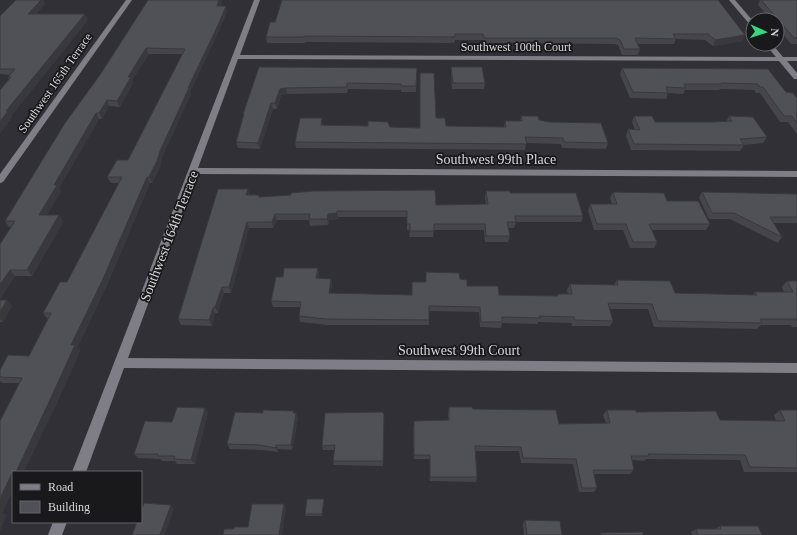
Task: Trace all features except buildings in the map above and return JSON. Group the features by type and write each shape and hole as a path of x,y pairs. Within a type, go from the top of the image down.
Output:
{"street":[{"name":"Southwest 165th Terrace","path":"0,180 129,0"},
{"name":"Southwest 164th Terrace","path":"79,471 194,171 257,0"},
{"path":"732,0 745,15"},
{"path":"774,52 797,77"},
{"name":"Southwest 100th Court","path":"236,57 797,59"},
{"name":"Southwest 99th Place","path":"194,171 797,174"},
{"name":"Southwest 99th Court","path":"120,363 797,368"},
{"path":"55,535 60,523"}]}
